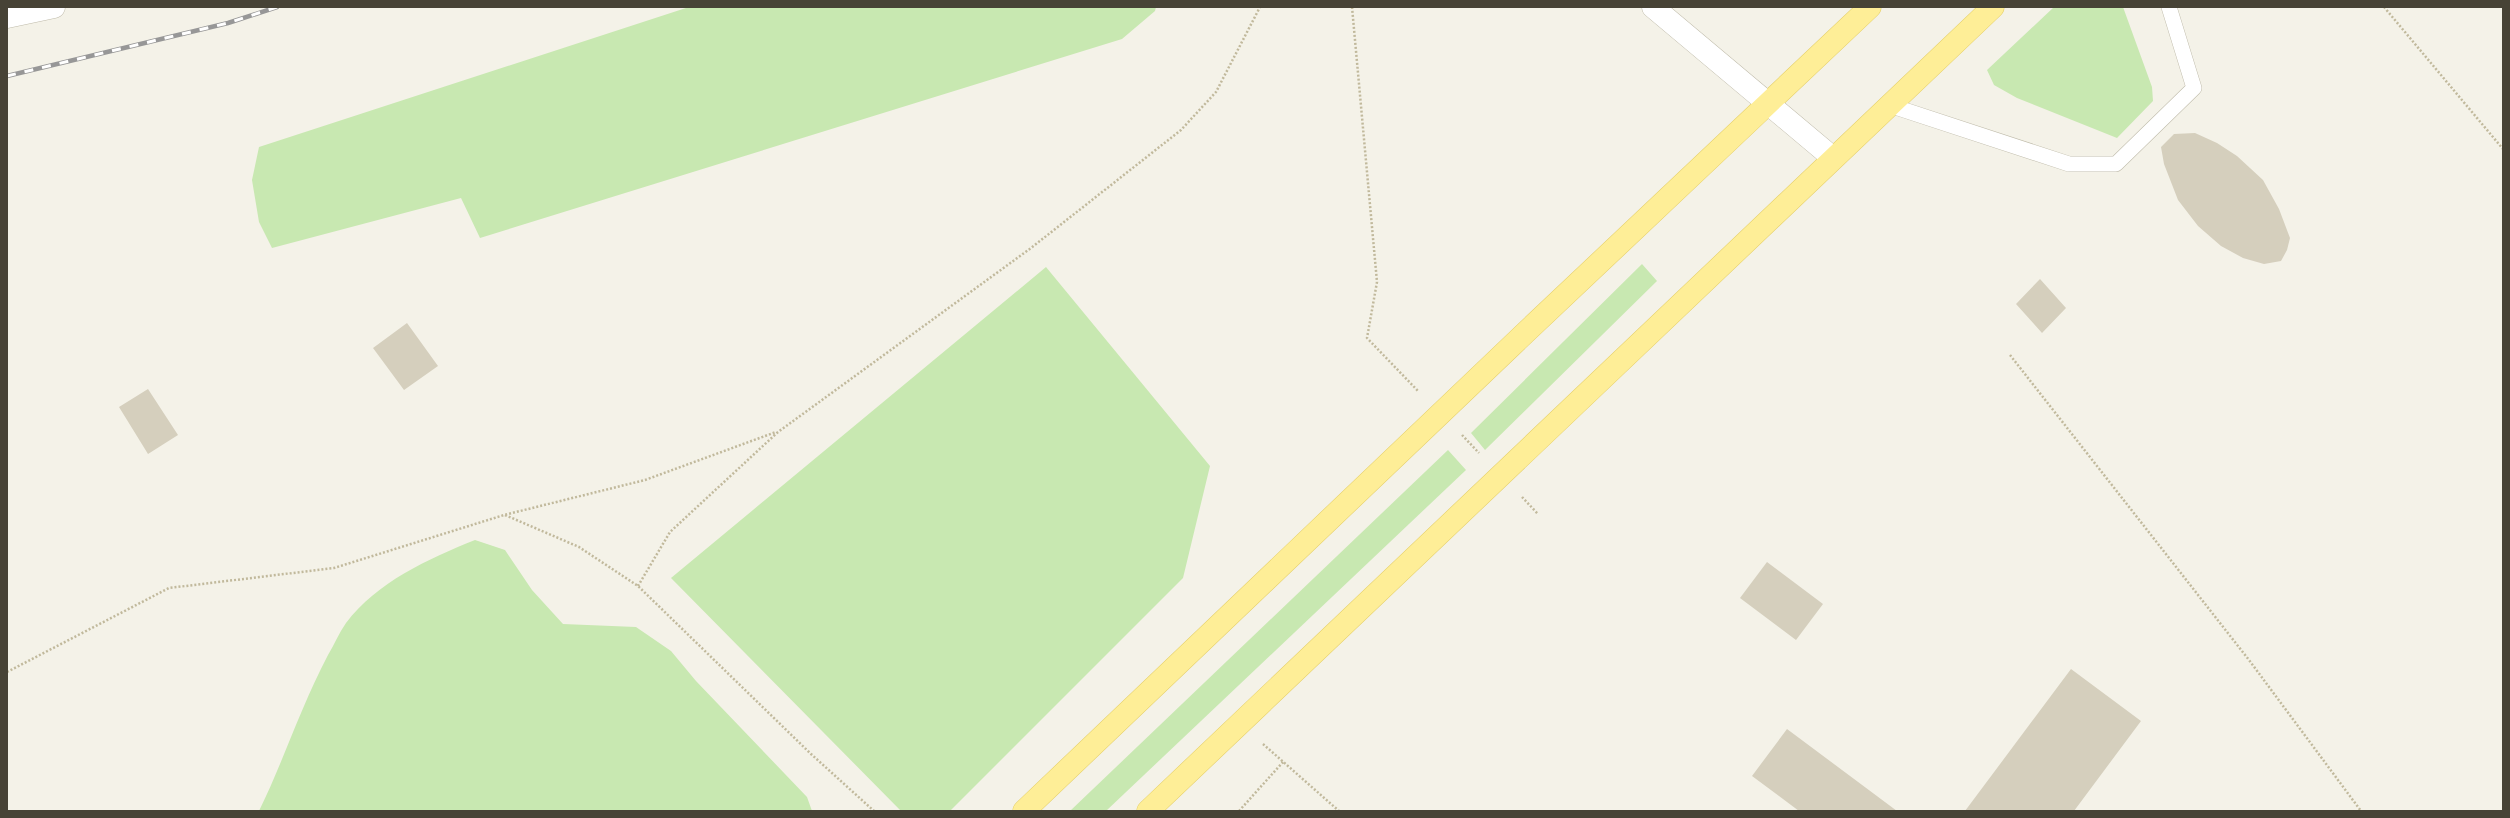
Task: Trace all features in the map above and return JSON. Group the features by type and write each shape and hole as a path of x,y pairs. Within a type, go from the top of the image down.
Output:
{"main road":[{"path":"1024,811 1870,7"},
{"path":"1148,811 1993,7"}],"street":[{"path":"7,17 54,7"},
{"path":"1653,7 1769,102 1834,158"}],"lane":[{"path":"1889,105 2069,164 2116,164 2194,88 2169,7"}],"path":[{"path":"638,586 670,532 778,432 1031,248 1181,130 1216,92 1260,7"},
{"path":"1352,7 1377,282 1367,338"},
{"path":"2384,7 2503,148"},
{"path":"2010,355 2249,660 2361,811"},
{"path":"7,672 169,588 334,568 504,515 645,480 778,432"},
{"path":"504,515 579,547 638,586 811,754 874,811"},
{"path":"1239,725 1340,811"},
{"path":"1238,811 1283,762"}],"green space":[{"path":"689,7 1156,7 1155,11 1122,39 480,238 461,198 272,248 259,222 252,180 259,147"},
{"path":"2054,7 2123,7 2152,87 2153,101 2117,138 2017,98 1994,85 1987,70"},
{"path":"1642,264 1657,281 1485,450 1471,433"},
{"path":"1046,267 1210,466 1183,578 950,811 901,811 671,578"},
{"path":"1448,450 1466,470 1106,811 1070,811"},
{"path":"475,540 505,550 532,590 563,624 636,627 671,651 696,681 807,797 812,811 259,811 318,674 346,623 373,595 404,573 439,555"}],"building":[{"path":"2195,133 2217,143 2237,156 2263,180 2279,209 2290,238 2287,250 2281,261 2264,264 2243,258 2221,246 2198,226 2178,200 2164,164 2161,147 2174,134"},
{"path":"2040,279 2066,308 2042,333 2016,304"},
{"path":"407,323 438,366 404,390 373,348"},
{"path":"148,389 178,435 148,454 119,407"},
{"path":"1767,562 1823,604 1796,640 1740,598"},
{"path":"2071,669 2141,721 2074,811 1965,811"},
{"path":"1787,729 1897,811 1799,811 1752,776"}],"railway":[{"path":"7,76 228,23 277,7"}]}
